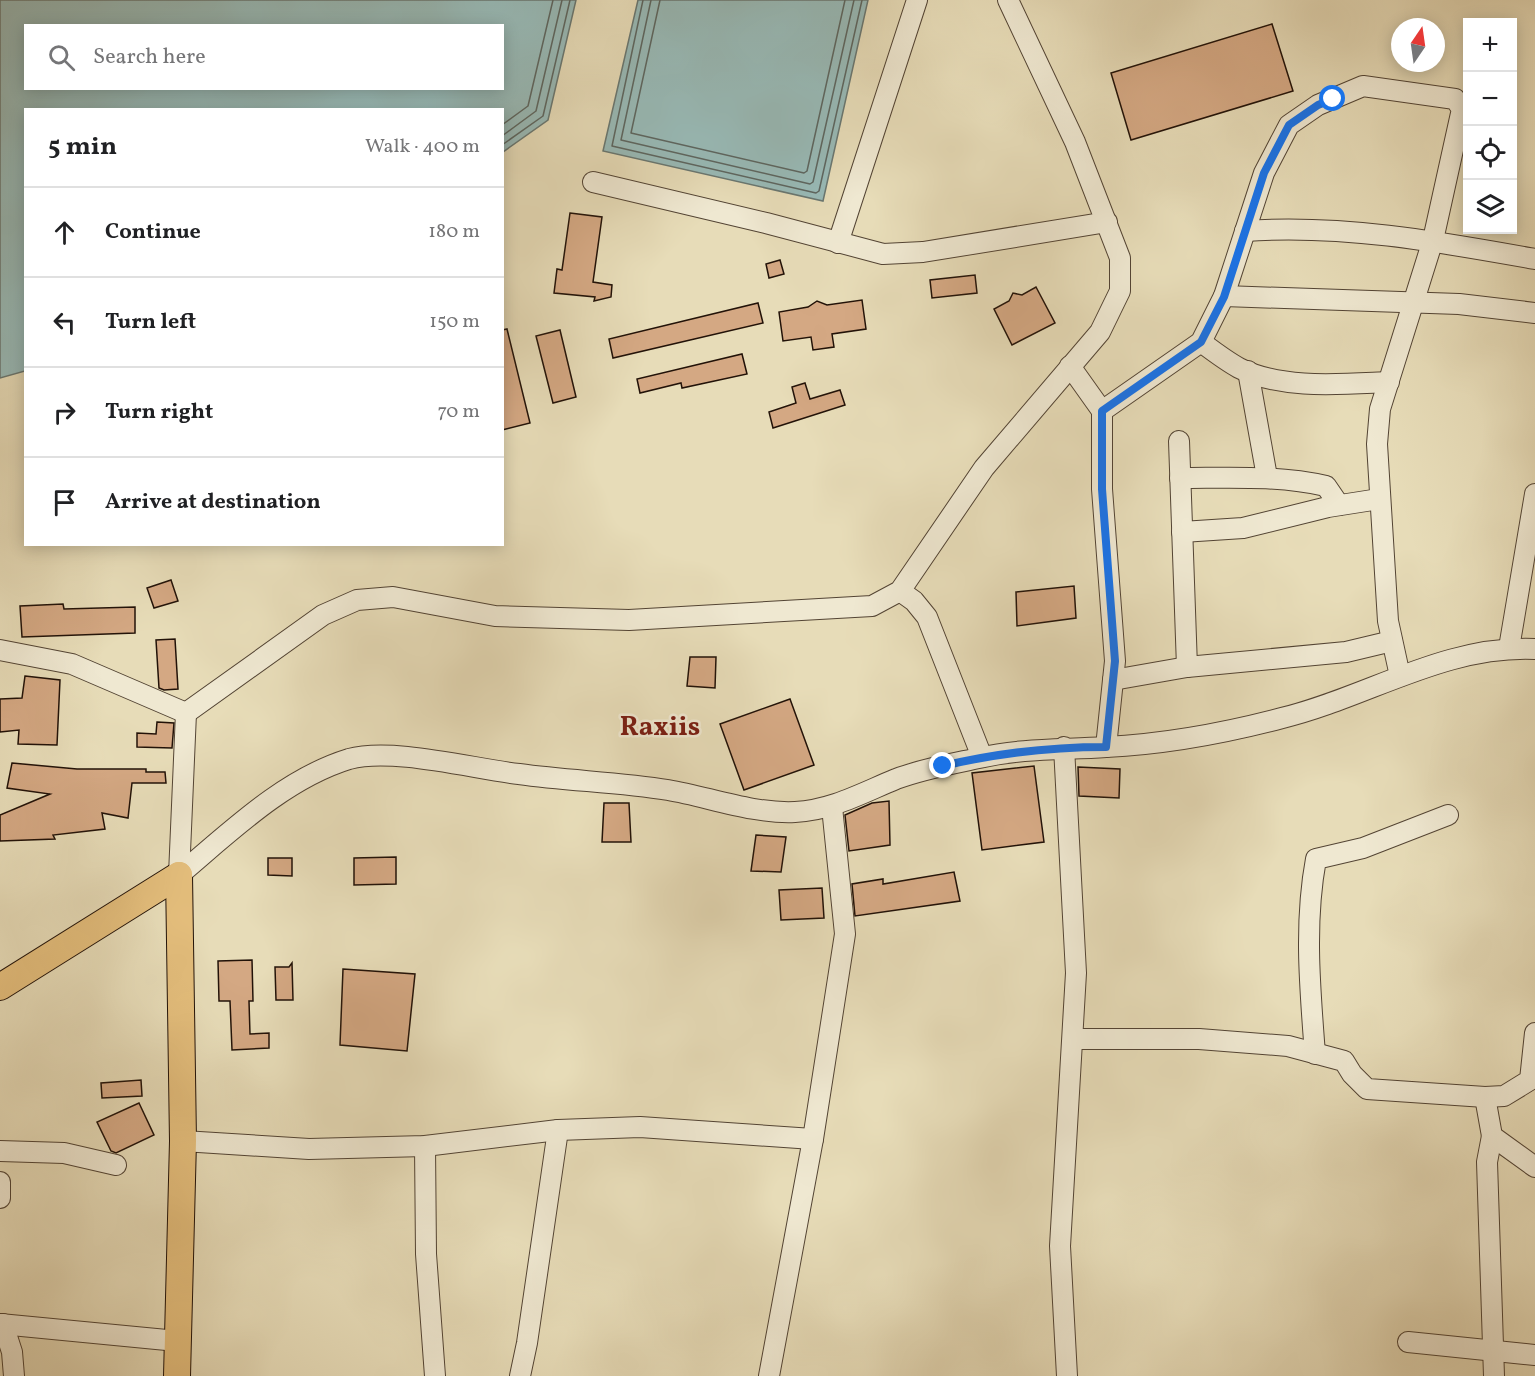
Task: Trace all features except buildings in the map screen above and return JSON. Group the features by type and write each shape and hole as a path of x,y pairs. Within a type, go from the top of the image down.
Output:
{"main road":[{"path":"0,987 179,875"},
{"path":"177,1376 183,1141 179,875"}],"street":[{"path":"838,243 917,0"},
{"path":"186,713 323,615 357,600 393,597 495,616 629,620 872,606 900,591 984,468 1100,332 1120,291 1120,258 1107,222 1075,142 1008,0"},
{"path":"1102,411 1201,342 1224,297 1264,173 1289,125 1318,105 1363,86 1455,99 1462,109 1433,240 1380,409 1377,444 1388,621 1400,676"},
{"path":"593,182 871,253 900,255 1107,222"},
{"path":"1245,231 1286,228 1433,240 1535,259"},
{"path":"1224,297 1459,304 1535,313"},
{"path":"1201,342 1248,371 1283,381 1330,384 1389,382"},
{"path":"1070,366 1102,411 1102,489 1115,661 1106,747"},
{"path":"1248,371 1267,477"},
{"path":"1179,441 1187,667"},
{"path":"1180,478 1267,477 1326,486 1339,505"},
{"path":"1509,648 1535,494"},
{"path":"1182,532 1243,528 1339,505 1380,500"},
{"path":"900,591 914,601 927,617 982,757"},
{"path":"1113,680 1187,667 1346,652 1392,641"},
{"path":"179,875 263,806 315,774 351,759 378,756 410,758 521,775 641,786 792,813 832,807 898,778 982,757 1064,747 1106,747 1184,739 1281,719 1330,705 1447,659 1509,648 1535,649"},
{"path":"0,650 72,664 186,713"},
{"path":"179,875 186,713"},
{"path":"1064,747 1076,973 1074,1039 1060,1246 1067,1376"},
{"path":"769,1376 813,1139 845,934 832,807"},
{"path":"1315,1054 1309,937 1316,859 1363,848 1449,815"},
{"path":"1074,1039 1199,1039 1288,1047 1344,1061 1352,1074 1368,1089 1485,1097 1504,1096 1530,1080 1535,1033"},
{"path":"1485,1097 1492,1136 1487,1161 1494,1376"},
{"path":"183,1141 309,1149 425,1146 558,1130 640,1127 813,1139"},
{"path":"520,1376 527,1343 558,1130"},
{"path":"1492,1136 1535,1167"},
{"path":"425,1146 426,1254 435,1376"},
{"path":"0,1151 64,1153 116,1165"},
{"path":"0,1182 0,1198"},
{"path":"14,1376 12,1352 2,1324 177,1341"},
{"path":"1408,1342 1535,1355"}],"water":[{"path":"0,0 576,0 548,120 504,151 504,108 24,108 24,371 0,378"},
{"path":"638,0 868,0 823,201 603,151"}],"district":[{"name":"Raxiis","path":"660,726"}],"route":[{"path":"943,766 982,757 1053,747 1106,747 1115,661 1102,489 1102,411 1201,342 1224,297 1264,173 1289,125 1318,105 1333,99"}]}
